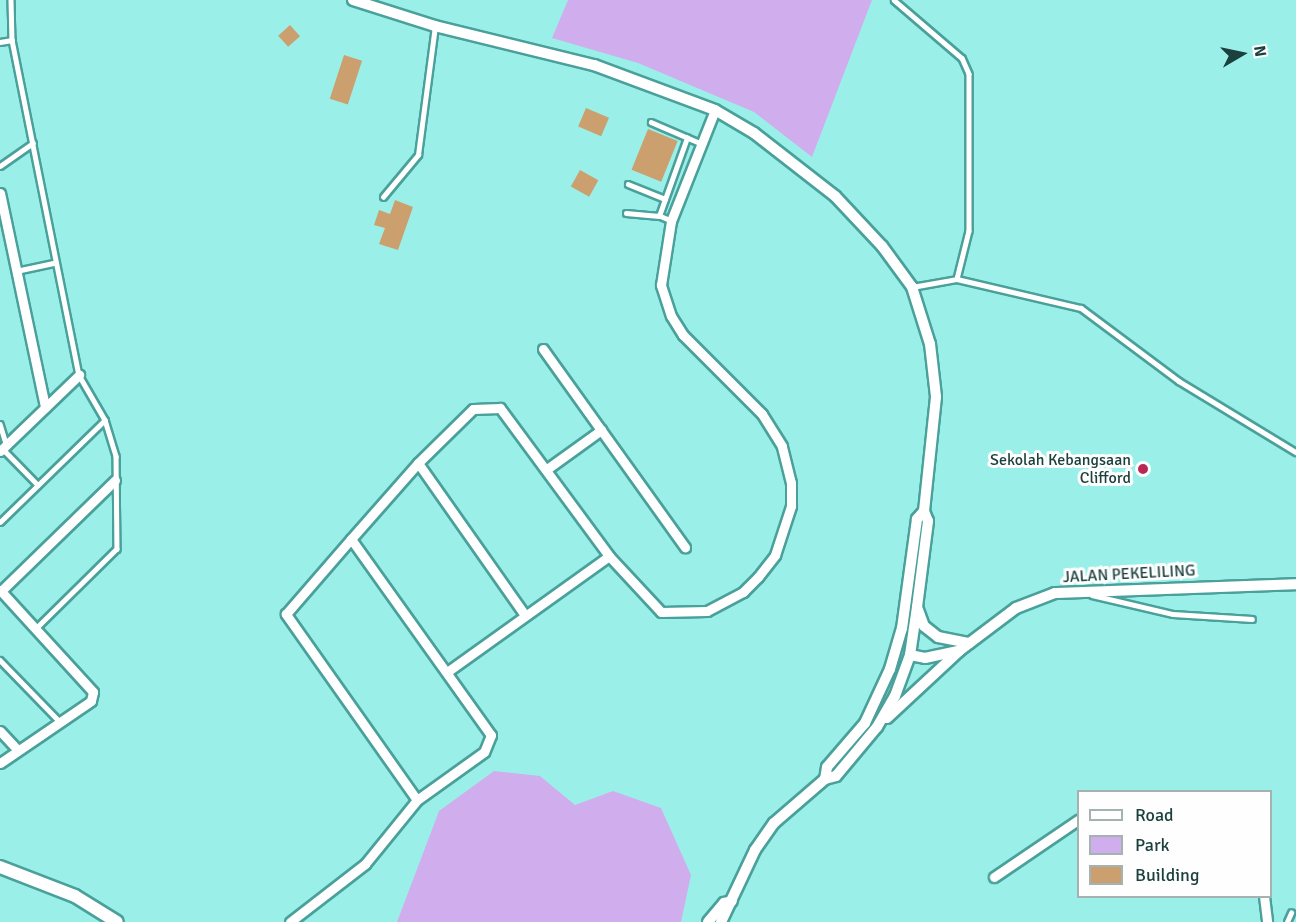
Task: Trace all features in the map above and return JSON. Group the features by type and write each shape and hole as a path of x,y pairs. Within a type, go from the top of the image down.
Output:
{"main road":[{"path":"0,867 75,896 117,922"}],"street":[{"path":"353,0 435,26 594,65 715,110 754,133 835,195 882,246 912,287 930,344 936,397 924,511 928,521 910,655 895,696 877,727"},
{"path":"417,800 286,614 461,417 492,406 500,408 609,556 661,612 707,611 743,592 775,555 791,506 788,464 774,430 697,352 665,302 661,268 671,221 715,110"},
{"path":"0,193 45,407"},
{"path":"543,349 685,547"},
{"path":"3,448 79,375"},
{"path":"547,470 601,430"},
{"path":"418,463 525,615"},
{"path":"0,763 91,701 93,692 37,628 0,591 115,480"},
{"path":"825,779 827,767 865,723 890,669 902,628 917,519 924,511"},
{"path":"290,922 365,864 417,800 484,752 491,740 490,730 351,539"},
{"path":"447,672 609,556"},
{"name":"JALAN PEKELILING","path":"910,655 925,658 959,651 1016,608 1078,589 1296,584"},
{"path":"917,607 924,626 938,637 969,643"},
{"path":"902,628 910,655"},
{"path":"721,922 754,850 774,823 825,779 836,776 877,727 959,651"},
{"path":"890,669 910,655"},
{"path":"0,731 18,750"},
{"path":"994,877 1077,821"},
{"path":"1264,898 1267,922"},
{"path":"708,922 724,903 732,901"}],"lane":[{"path":"11,0 12,40 54,263 79,375 105,420 115,448 117,549 37,628"},
{"path":"894,0 962,58 969,74 969,231 957,279"},
{"path":"383,196 418,155 435,26"},
{"path":"0,42 12,40"},
{"path":"651,122 702,144"},
{"path":"659,216 687,138"},
{"path":"0,166 33,143"},
{"path":"628,184 665,199"},
{"path":"626,213 659,216 671,221"},
{"path":"16,271 54,263"},
{"path":"912,287 957,279 1081,308 1179,381 1296,452"},
{"path":"0,522 105,420"},
{"path":"0,424 3,448 38,485"},
{"path":"1078,589 1145,610 1252,619"},
{"path":"0,660 60,723"},
{"path":"1287,922 1291,913"}],"green space":[{"path":"568,0 872,0 812,157 754,112 638,63 552,38"},
{"path":"494,771 540,776 575,805 613,791 661,808 691,875 681,922 397,922 439,811"}],"building":[{"path":"290,25 300,36 288,47 278,36"},
{"path":"344,55 362,61 348,105 330,99"},
{"path":"586,108 609,118 601,136 578,126"},
{"path":"648,129 678,141 661,182 632,170"},
{"path":"580,170 598,180 589,197 571,187"},
{"path":"395,200 413,207 398,250 379,244 385,228 374,225 379,210 390,214"}],"place":[{"name":"Sekolah Kebangsaan Clifford","path":"1143,469"}]}
